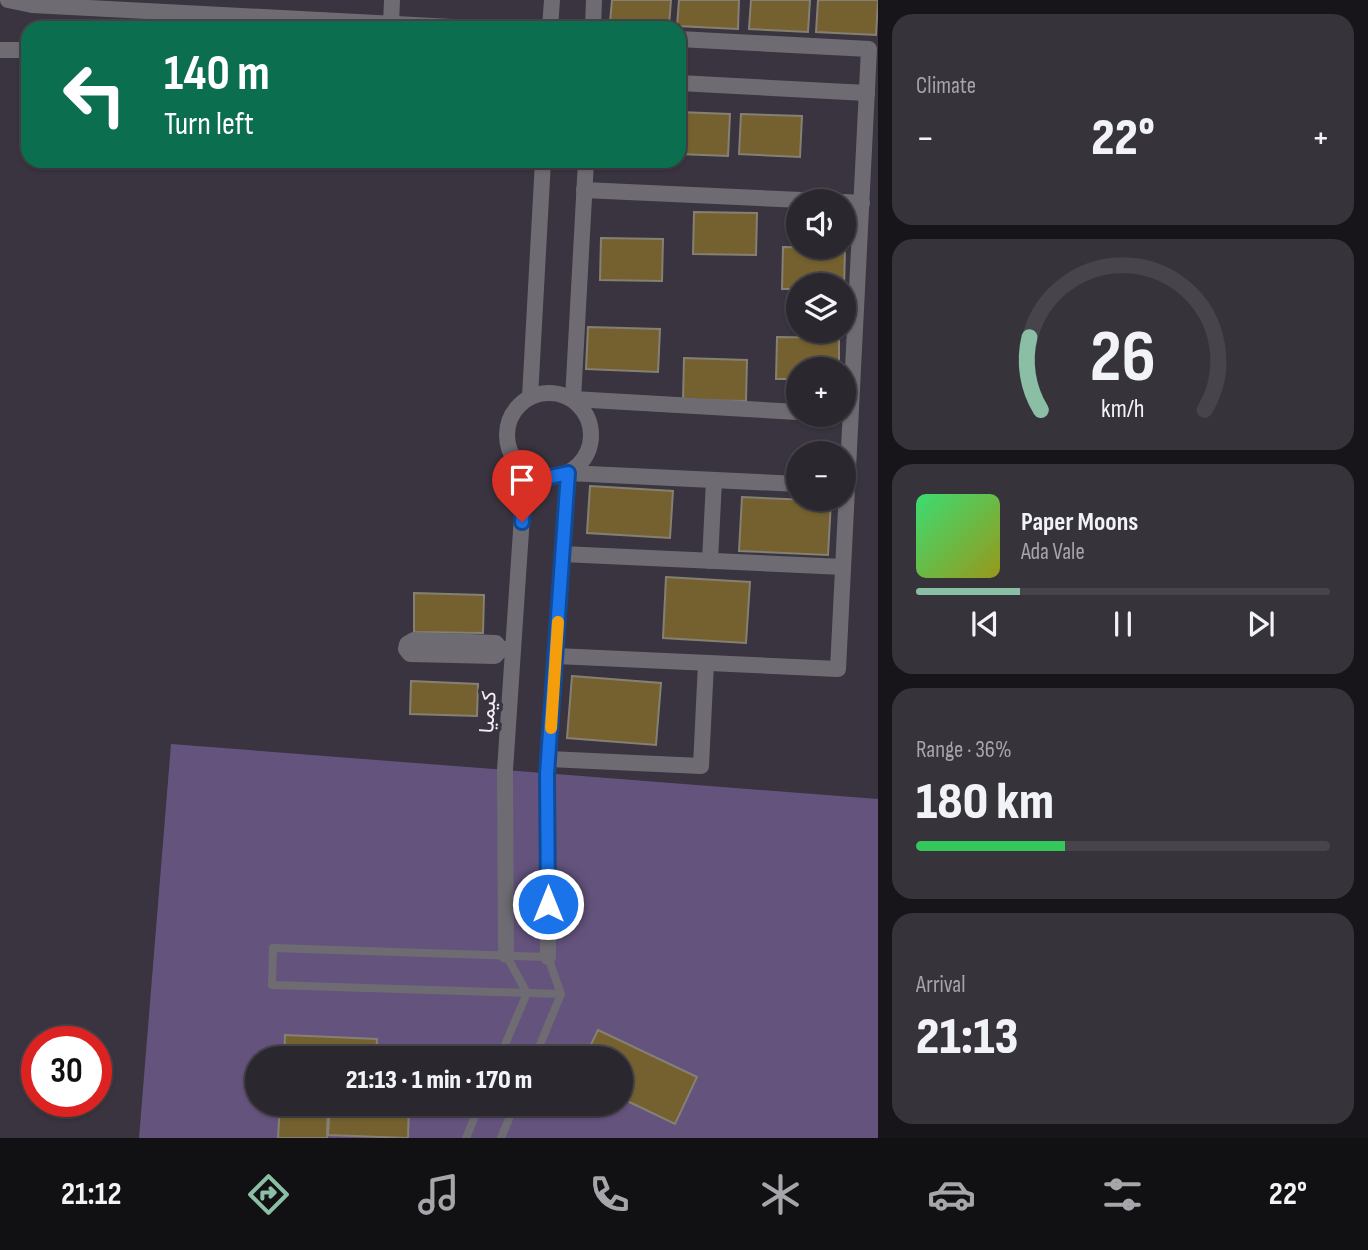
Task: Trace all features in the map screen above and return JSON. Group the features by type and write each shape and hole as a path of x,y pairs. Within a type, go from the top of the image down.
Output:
{"street":[{"path":"8,0 174,20 228,21"},
{"path":"391,21 392,0"},
{"path":"550,21 552,0"},
{"path":"593,21 594,0"},
{"path":"686,39 869,48 851,357"},
{"path":"0,50 21,50"},
{"path":"686,83 867,93"},
{"path":"530,397 543,168"},
{"path":"548,957 549,759 568,473 584,458 592,438 587,416 572,399 586,168"},
{"path":"584,190 786,199"},
{"path":"856,203 862,203"},
{"path":"786,411 572,399 551,393 530,397 513,412 506,433 510,454 525,471 546,478 568,473 786,483"},
{"name":"کیمیا","path":"506,956 507,649 525,471"},
{"path":"710,561 714,480"},
{"path":"556,656 838,669 845,511"},
{"path":"562,554 844,567"},
{"path":"414,640 496,643 507,649 495,656 410,654 406,649 407,644 414,640"},
{"path":"549,759 701,765 706,663"}],"lane":[{"path":"539,1046 561,994 548,957 273,948 272,985 561,994"},
{"path":"506,956 527,993"},
{"path":"505,1046 527,993"},
{"path":"466,1138 475,1116"},
{"path":"501,1138 510,1116"}],"shaded area":[{"path":"171,744 878,799 878,1138 139,1138"}],"building":[{"path":"612,0 671,0 669,21 610,21"},
{"path":"679,0 739,0 738,29 686,26 686,21 677,21"},
{"path":"751,0 810,0 808,32 749,29"},
{"path":"818,0 878,0 876,35 816,32"},
{"path":"686,112 730,114 728,156 686,154"},
{"path":"741,114 802,116 800,157 739,154"},
{"path":"694,212 757,213 756,255 693,254"},
{"path":"601,238 663,239 662,281 600,280"},
{"path":"783,247 786,247 786,259 845,259 844,273 786,273 786,289 782,289"},
{"path":"588,327 660,329 658,372 586,369"},
{"path":"777,337 786,337 786,343 839,343 839,357 786,357 786,379 776,379"},
{"path":"684,358 747,360 746,401 683,400"},
{"path":"590,486 673,491 670,538 587,533"},
{"path":"742,497 786,499 786,511 830,511 828,555 739,551"},
{"path":"666,577 750,582 746,643 663,638"},
{"path":"414,593 484,595 483,633 414,632"},
{"path":"572,676 661,683 656,745 567,738"},
{"path":"411,681 478,684 477,716 410,714"},
{"path":"598,1030 632,1046 590,1046"},
{"path":"285,1035 377,1039 377,1046 285,1046"},
{"path":"633,1047 697,1077 675,1124 633,1104"},
{"path":"279,1116 328,1116 327,1138 278,1138"},
{"path":"329,1116 409,1116 408,1138 328,1135"}],"slow traffic":[{"path":"551,728 558,622"}],"route":[{"path":"522,522 525,471 546,478 568,473 547,774 548,904"}]}
